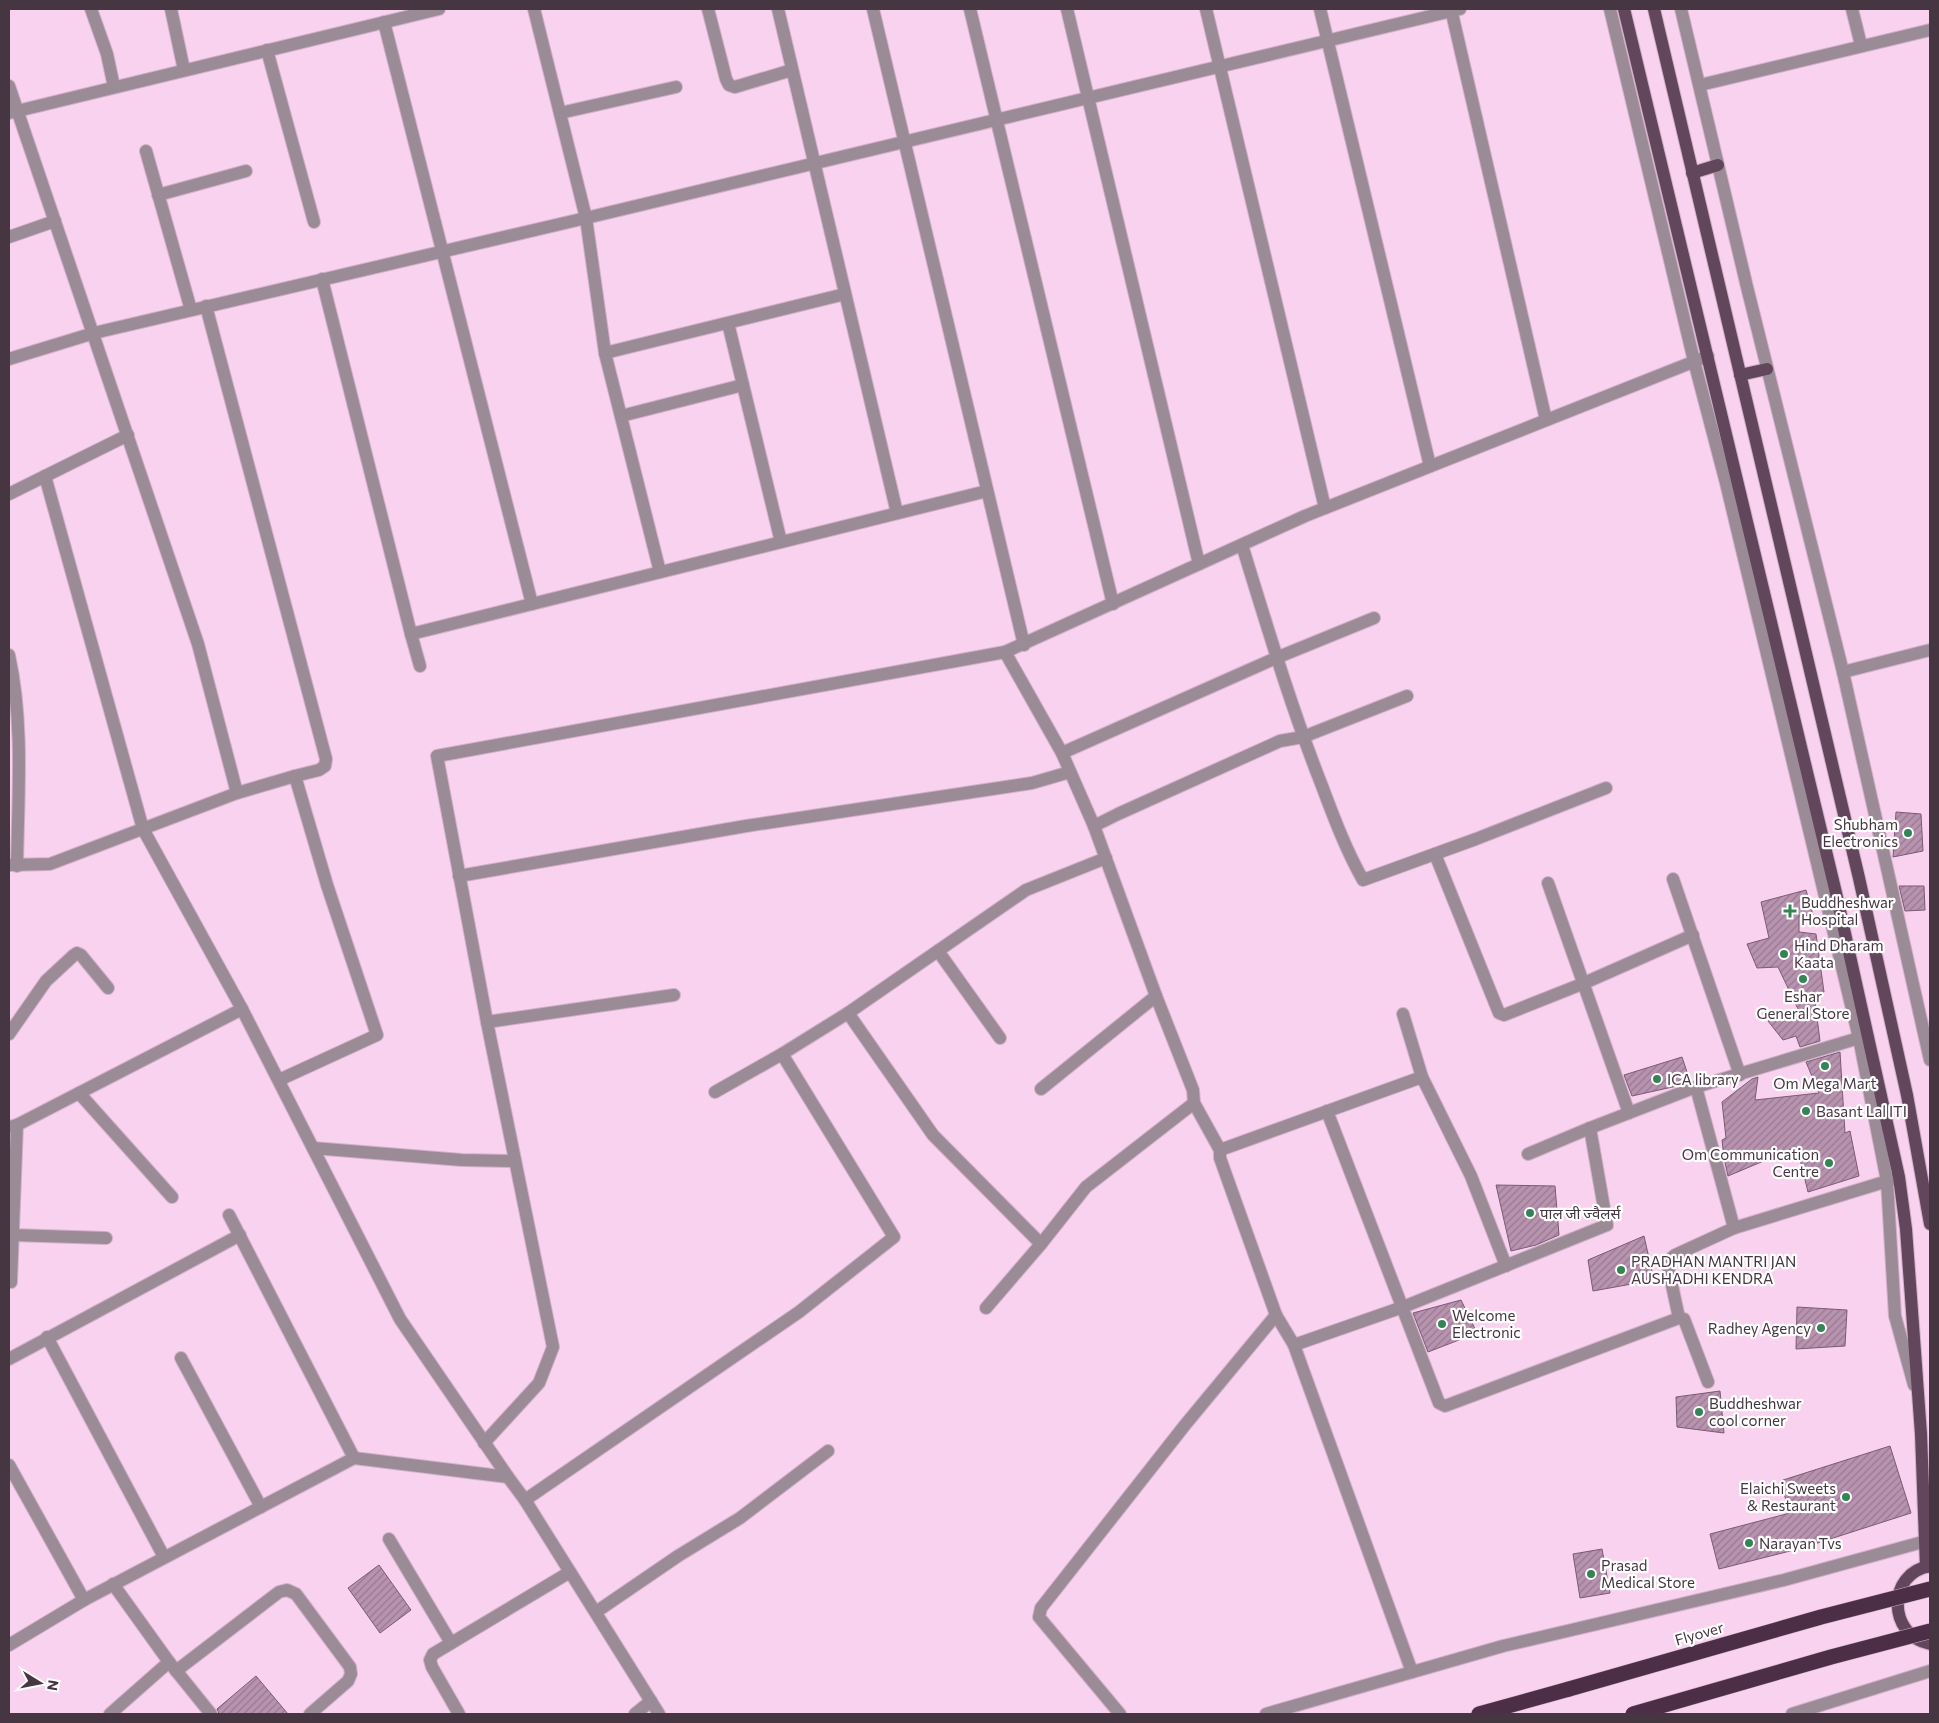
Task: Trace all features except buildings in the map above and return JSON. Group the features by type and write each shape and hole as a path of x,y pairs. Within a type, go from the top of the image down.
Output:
{"highway":[{"name":"Flyover","path":"1479,1714 1821,1617 1930,1589"},
{"path":"1633,1714 1831,1657 1930,1631"}],"main road":[{"path":"1624,9 1838,902 1893,1179 1906,1229 1928,1540 1928,1567 1918,1570 1908,1578 1899,1594 1897,1606 1900,1622 1909,1634 1920,1642 1930,1644"},
{"path":"1654,9 1859,878 1907,1095 1930,1224"},
{"path":"1692,173 1718,165"},
{"path":"1740,375 1767,369"}],"street":[{"path":"91,9 106,54 114,87"},
{"path":"171,9 184,70"},
{"path":"13,112 439,9"},
{"path":"534,9 586,218 605,353 660,572"},
{"path":"708,9 729,85 736,87 792,70"},
{"path":"778,9 898,513"},
{"path":"873,9 1024,645"},
{"path":"970,9 1114,604"},
{"path":"1068,9 1200,564"},
{"path":"1206,9 1325,508"},
{"path":"1320,9 1430,466"},
{"path":"9,359 94,333 442,250 586,218 814,162 1328,41 1454,9 1546,420"},
{"path":"1610,9 1893,1179 1734,1228 1675,1255 1667,1262 1679,1318"},
{"path":"1681,9 1926,1022 1930,1060"},
{"path":"1852,9 1860,46"},
{"path":"384,22 532,604"},
{"path":"1700,85 1930,30"},
{"path":"267,50 314,222"},
{"path":"9,86 13,112 55,221 94,333 198,644 237,793"},
{"path":"560,113 676,87"},
{"path":"146,150 190,310"},
{"path":"158,195 246,171"},
{"path":"9,237 55,221"},
{"path":"322,279 420,666"},
{"path":"605,353 846,294"},
{"path":"9,654 16,685 18,764 13,866 50,864 237,793 319,770 325,766 326,758 206,306"},
{"path":"728,323 781,542"},
{"path":"484,1443 539,1383 554,1347 487,1022 437,756 1005,652 1325,508 1708,356"},
{"path":"621,416 743,385"},
{"path":"9,494 128,435"},
{"path":"46,476 143,829 242,1009 400,1319 525,1500 659,1714"},
{"path":"411,634 988,491"},
{"path":"1242,545 1276,658 1303,737 1349,854 1362,880 1606,788"},
{"path":"1062,753 1276,658 1374,618"},
{"path":"1842,672 1930,650"},
{"path":"1005,652 1062,753 1094,826 1156,996 1193,1090 1194,1103 1220,1150 1220,1158 1276,1315 1294,1345 1412,1672"},
{"path":"1094,826 1280,741 1303,737 1407,696"},
{"path":"459,876 746,826 1032,783 1070,772"},
{"path":"279,1080 377,1035 327,885 295,776"},
{"path":"1435,854 1498,1013 1504,1015 1582,984 1693,935"},
{"path":"715,1092 782,1054 848,1013 1026,890 1106,858"},
{"path":"1673,879 1740,1075"},
{"path":"1548,883 1629,1113"},
{"path":"938,951 1000,1038"},
{"path":"9,1034 46,981 78,953 108,988"},
{"path":"487,1022 674,995"},
{"path":"1042,1089 1156,996"},
{"path":"11,1282 13,1126 242,1009"},
{"path":"848,1013 934,1135 1041,1244"},
{"path":"1403,1014 1422,1077 1471,1176 1506,1266"},
{"path":"1528,1154 1696,1087 1859,1038"},
{"path":"525,1500 799,1312 894,1237 782,1054"},
{"path":"1220,1150 1422,1077"},
{"path":"1696,1087 1734,1228"},
{"path":"79,1093 172,1196"},
{"path":"986,1308 1041,1244 1086,1187 1194,1103"},
{"path":"1327,1110 1439,1403 1445,1406 1679,1318 1684,1319 1708,1382"},
{"path":"1294,1345 1403,1306 1607,1225 1590,1128"},
{"path":"313,1148 462,1160 515,1161"},
{"path":"229,1215 354,1458"},
{"path":"12,1235 106,1238"},
{"path":"9,1359 240,1235"},
{"path":"1120,1714 1039,1617 1041,1608 1184,1425 1276,1315"},
{"path":"47,1337 164,1557"},
{"path":"181,1358 261,1507"},
{"path":"596,1612 678,1556 740,1518 828,1451"},
{"path":"9,1644 84,1600 354,1458 508,1477"},
{"path":"9,1465 84,1600"},
{"path":"389,1540 451,1643"},
{"path":"1266,1714 1503,1646 1784,1580 1928,1540"},
{"path":"458,1714 432,1667 430,1660 433,1654 570,1572"},
{"path":"114,1584 173,1666 211,1714"},
{"path":"110,1714 173,1666 279,1592 287,1590 296,1594 350,1667 351,1674 348,1681 310,1714"},
{"path":"1792,1714 1930,1671"},
{"path":"635,1714 651,1701"}],"place":[{"name":"Shubham Electronics","path":"1908,833"},
{"name":"Buddheshwar Hospital","path":"1790,911"},
{"name":"Hind Dharam Kaata","path":"1784,954"},
{"name":"Eshar General Store","path":"1803,979"},
{"name":"Om Mega Mart","path":"1825,1066"},
{"name":"ICA library","path":"1657,1079"},
{"name":"Basant Lal ITI","path":"1806,1111"},
{"name":"Om Communication Centre","path":"1829,1163"},
{"name":"पाल जी ज्वैलर्स","path":"1530,1213"},
{"name":"PRADHAN MANTRI JAN AUSHADHI KENDRA","path":"1621,1270"},
{"name":"Welcome Electronic","path":"1442,1324"},
{"name":"Radhey Agency","path":"1821,1328"},
{"name":"Buddheshwar cool corner","path":"1699,1412"},
{"name":"Elaichi Sweets & Restaurant","path":"1846,1497"},
{"name":"Narayan Tvs","path":"1749,1543"},
{"name":"Prasad Medical Store","path":"1591,1574"}]}
